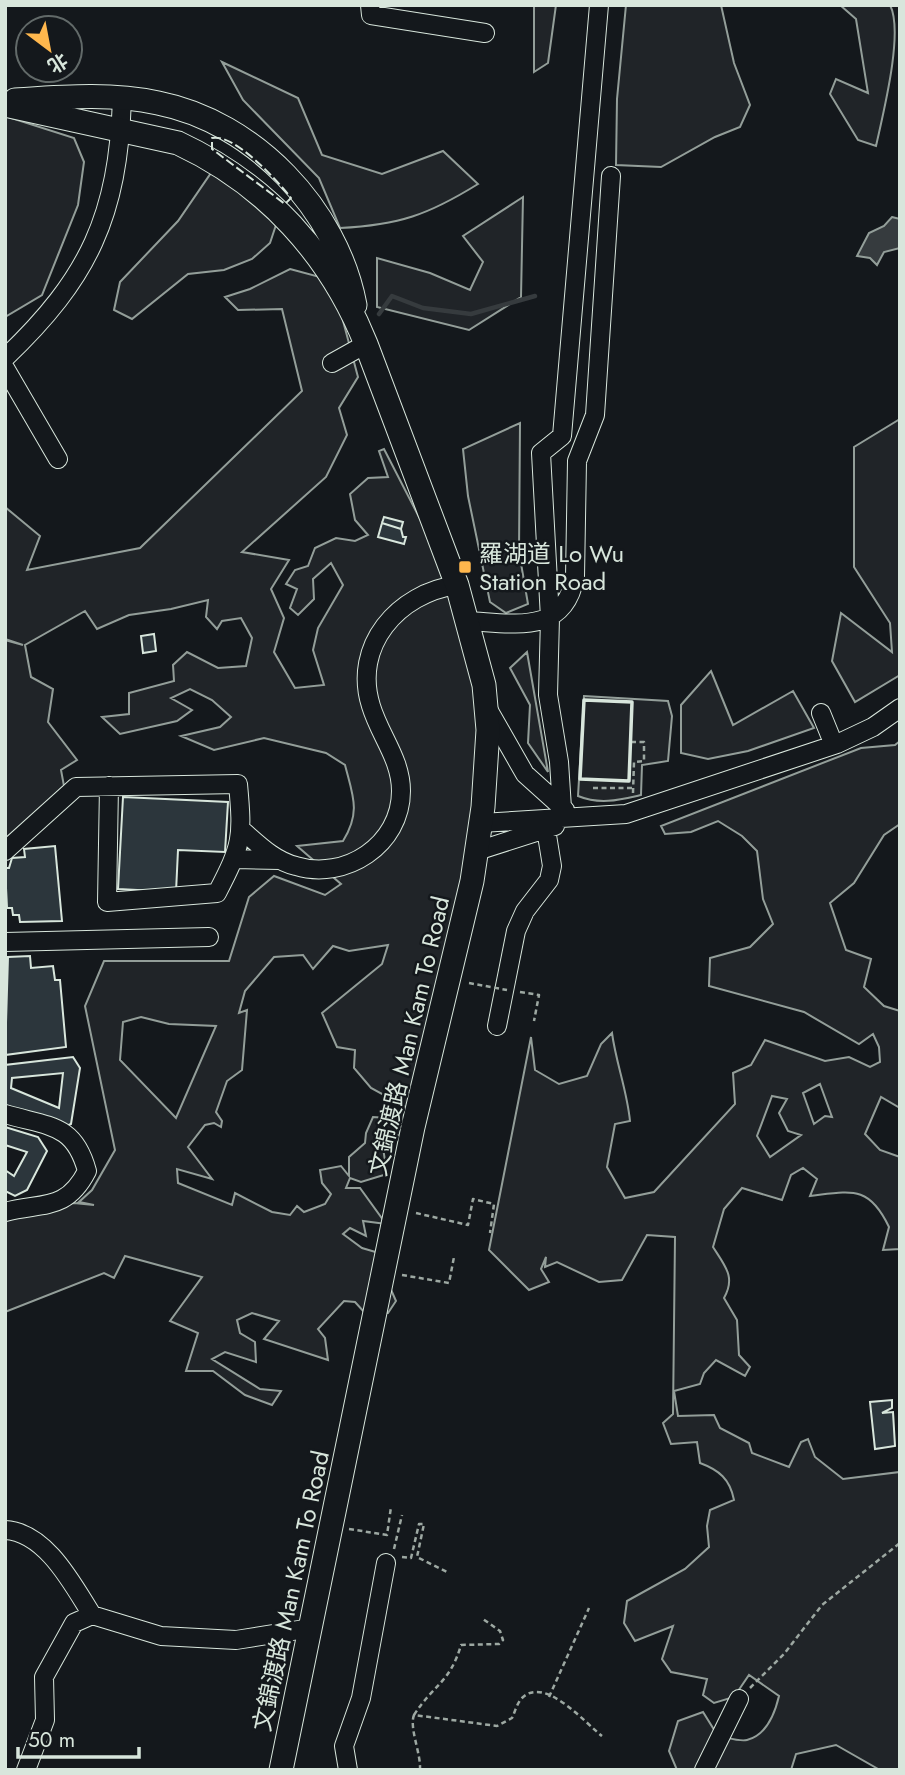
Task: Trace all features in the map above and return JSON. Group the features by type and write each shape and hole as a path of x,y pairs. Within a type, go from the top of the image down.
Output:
{"main road":[{"name":"文錦渡路 Man Kam To Road","path":"5,103 89,95 181,108 228,130 278,166 309,202 338,253 349,280 363,334 457,586 484,685 488,730 477,850 460,933 413,1127 281,1770"},
{"name":"文錦渡路 Man Kam To Road","path":"5,103 178,143 201,153 256,190 305,237 363,334"}],"street":[{"path":"370,5 371,15 485,33"},
{"path":"568,813 548,695 550,618 541,453 562,436 599,5"},
{"path":"5,358 61,300 87,261 111,194 121,129 122,99"},
{"path":"467,621 520,623 550,618 565,605 571,595 575,577 578,461 595,415 611,176"},
{"path":"332,363 363,334"},
{"path":"5,368 58,459"},
{"path":"562,436 584,440"},
{"path":"235,859 279,860 311,869 335,869 360,859 387,835 397,814 401,782 395,759 368,695 369,655 377,635 401,609 440,588 457,586"},
{"path":"486,705 525,775 568,813"},
{"path":"481,823 568,813 626,814 834,745 873,727 900,708"},
{"path":"821,713 834,745"},
{"path":"5,851 76,786 238,784 243,831 235,859 217,892 107,902 109,786"},
{"path":"477,850 546,829 568,813"},
{"path":"497,1026 516,931 525,911 549,880 552,866 546,829"},
{"path":"243,831 279,860"},
{"path":"5,942 209,937"},
{"path":"5,1114 69,1134 81,1148 87,1171 79,1187 62,1200 5,1212"},
{"path":"5,1530 34,1538 74,1587 92,1615 161,1636 210,1639 236,1640 311,1628"},
{"path":"348,1770 344,1746 361,1698 386,1563"},
{"path":"26,1770 45,1720 44,1677 74,1623 92,1615"},
{"path":"704,1770 739,1699"}],"path":[{"path":"631,742 644,742 644,761 634,762 634,802"},
{"path":"593,788 633,788"},
{"path":"469,983 507,990"},
{"path":"513,991 539,995 534,1021"},
{"path":"414,1213 468,1225 473,1199 494,1204 490,1233"},
{"path":"403,1266 402,1275 449,1283 454,1257"},
{"path":"345,1528 387,1535 391,1507"},
{"path":"402,1515 392,1556 411,1558 419,1524 424,1524 417,1557 449,1573"},
{"path":"739,1699 784,1654 822,1605 900,1543"},
{"path":"549,1697 589,1608"},
{"path":"420,1770 419,1746 412,1721 414,1715 422,1701 452,1672 461,1645 499,1644 503,1640 500,1631 483,1619"},
{"path":"414,1715 497,1726 512,1718 520,1699 527,1694 565,1701 602,1736"}],"shaded area":[{"path":"534,5 556,5 548,63 534,72"},
{"path":"626,5 721,5 734,63 750,105 740,127 715,137 661,167 616,165 617,99"},
{"path":"840,5 890,5 894,17 894,53 876,146 858,140 830,94 836,79 868,93 856,19"},
{"path":"222,62 298,98 322,155 382,174 443,151 478,184 428,211 396,221 340,228 319,178 243,100"},
{"path":"5,116 74,138 84,162 78,205 42,295 5,317"},
{"path":"211,173 278,219 270,243 252,259 224,270 188,274 132,319 114,310 120,282 178,221"},
{"path":"523,197 521,297 469,330 377,307 377,258 430,273 470,290 483,262 463,236"},
{"path":"892,217 900,219 900,248 884,252 877,265 870,258 857,256 869,233 884,226"},
{"path":"290,269 320,277 338,302 358,377 339,408 347,435 326,477 242,552 289,560 271,589 284,618 274,652 295,688 324,685 313,650 318,628 343,585 331,563 313,579 314,599 298,615 290,608 297,589 286,584 295,570 308,566 315,548 336,538 355,541 368,535 355,520 350,494 368,478 388,477 379,451 384,449 419,517 452,570 487,750 410,1136 387,1135 382,1141 387,1174 361,1182 350,1178 346,1188 360,1188 386,1224 363,1221 366,1236 350,1228 343,1234 362,1248 379,1253 381,1267 396,1301 388,1313 365,1313 355,1302 344,1301 318,1329 325,1338 328,1360 264,1339 279,1321 252,1313 237,1320 240,1333 255,1342 256,1362 225,1352 212,1359 260,1389 281,1391 272,1405 245,1395 213,1371 186,1371 198,1333 170,1321 202,1277 125,1256 114,1278 104,1273 5,1312 5,1223 16,1209 74,1203 94,1205 79,1202 92,1190 115,1150 85,1006 104,961 229,961 249,897 274,876 325,895 341,884 297,846 343,841 349,831 354,804 345,765 326,753 264,738 214,750 181,736 220,727 231,717 212,700 190,689 171,698 192,710 177,721 120,734 102,717 129,714 129,693 174,681 173,665 187,652 218,668 246,666 252,638 241,618 222,621 217,629 206,617 208,600 129,615 97,629 85,611 25,645 31,677 53,689 48,722 77,760 61,770 64,786 5,840 5,640 23,645 5,639 5,507 40,536 27,570 140,548 302,391 282,309 238,310 225,297 250,289","holes":["388,945 382,964 322,1013 337,1047 355,1050 354,1068 371,1088 406,1107 389,1118 373,1117 365,1143 349,1157 349,1176 341,1166 320,1170 322,1183 331,1194 325,1204 304,1212 297,1206 290,1215 272,1212 235,1193 232,1205 178,1183 177,1169 212,1179 188,1147 205,1125 214,1123 221,1127 222,1121 216,1112 227,1081 242,1070 247,1010 239,1013 245,991 274,957 303,955 313,969 333,946 349,951","141,1017 169,1024 216,1026 176,1118 120,1060 123,1022"]},
{"path":"900,419 900,675 855,702 832,661 841,613 892,652 890,623 854,567 854,447"},
{"path":"520,423 519,552 528,604 506,613 490,602 468,496 463,449"},
{"path":"527,652 548,772 528,743 530,705 510,668"},
{"path":"711,671 733,725 793,691 814,728 748,751 708,759 681,753 681,705"},
{"path":"584,696 668,701 672,716 668,761 642,765 641,795 602,801 578,796"},
{"path":"900,741 900,824 884,835 854,883 830,903 846,950 871,959 864,987 884,1006 900,1011 900,1108 881,1097 865,1134 880,1150 900,1157 900,1249 883,1250 889,1227 882,1213 866,1197 848,1193 810,1196 817,1179 803,1168 791,1175 782,1200 742,1188 724,1209 713,1247 728,1272 729,1284 724,1298 737,1320 739,1355 750,1367 745,1376 716,1360 704,1373 700,1384 674,1391 678,1416 714,1415 720,1428 749,1443 752,1453 789,1467 801,1442 808,1439 815,1457 843,1479 900,1472 900,1770 880,1770 836,1745 796,1754 791,1770 677,1770 669,1751 678,1721 703,1712 718,1736 747,1740 765,1728 779,1696 749,1675 734,1697 714,1703 703,1695 707,1679 671,1672 662,1659 673,1626 635,1641 624,1623 627,1601 685,1569 709,1547 707,1526 710,1510 734,1500 730,1486 723,1476 700,1463 697,1442 671,1444 663,1423 673,1414 675,1237 647,1235 622,1280 599,1282 557,1262 545,1267 546,1257 541,1269 549,1282 529,1290 489,1250 531,1037 535,1070 559,1084 587,1076 601,1044 612,1033 630,1121 615,1124 607,1167 625,1198 654,1192 735,1104 733,1073 751,1065 765,1040 825,1061 849,1057 870,1067 880,1062 879,1047 873,1034 859,1044 804,1012 709,986 710,958 750,947 773,924 763,899 757,851 742,836 718,821 691,832 665,834 661,826 861,748 895,745","holes":["820,1084 832,1117 825,1116 814,1124 803,1093","772,1096 787,1099 779,1113 788,1131 801,1135 770,1157 757,1136"]}],"building":[{"path":"384,517 403,522 401,529 382,523"},
{"path":"382,523 401,529 403,537 406,537 404,544 378,537"},
{"path":"154,634 156,651 143,653 141,636"},
{"path":"123,797 228,802 225,852 178,850 176,892 118,889"},
{"path":"55,846 62,921 20,922 19,915 13,915 12,908 7,908 5,868 9,868 12,858 25,857 24,849"},
{"path":"30,956 31,968 53,966 55,980 60,980 66,1047 5,1055 8,957"},
{"path":"73,1057 80,1068 71,1124 66,1126 5,1105 5,1065","holes":["63,1073 59,1108 11,1088 12,1078"]},
{"path":"5,1127 38,1137 47,1151 27,1190 15,1196 5,1191 5,1170 14,1176 27,1152 5,1145"},
{"path":"892,1400 892,1408 882,1413 893,1412 895,1446 875,1449 870,1402"}],"waterway":[{"path":"379,314 392,296 423,308 471,314 535,296"}],"fence":[{"path":"212,138 221,138 243,150 266,170 291,198 285,204 212,149 212,138"}],"wall":[{"path":"584,700 632,702 629,781 580,779 584,700"}],"place":[{"name":"羅湖道 Lo Wu Station Road","path":"465,567"}]}
